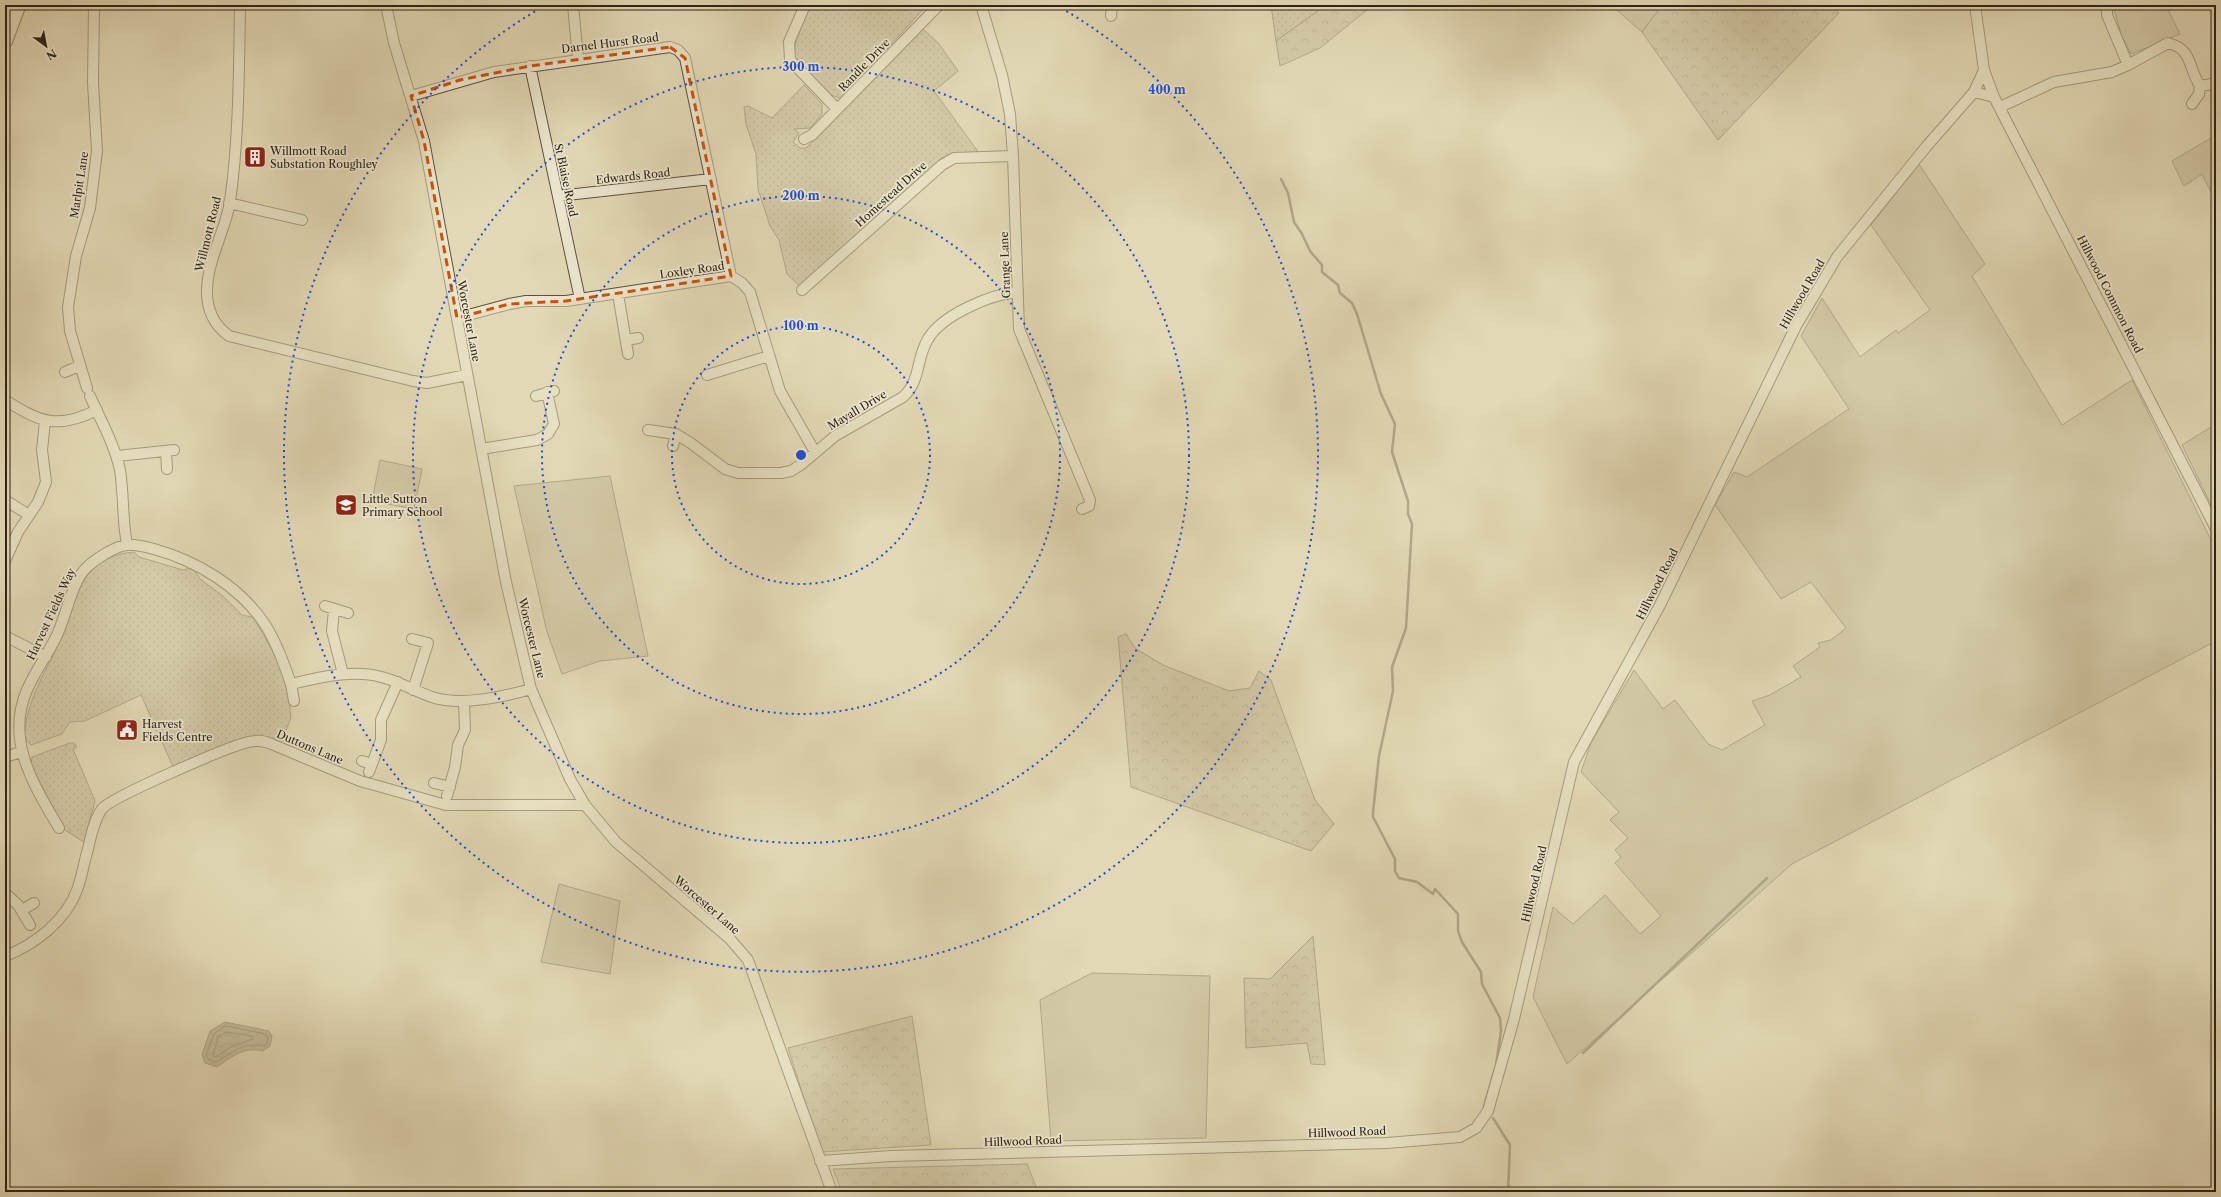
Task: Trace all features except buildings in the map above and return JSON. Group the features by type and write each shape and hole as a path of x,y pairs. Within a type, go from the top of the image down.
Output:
{"main road":[{"path":"5,40 18,5"}],"street":[{"name":"Marlpit Lane","path":"94,5 93,78 97,152 90,208 76,256 68,308 70,331 79,366 97,410 112,440 117,456 127,544"},
{"name":"Willmott Road","path":"240,5 234,153 229,203 213,256 207,291 208,308 214,321 229,336 414,381 434,382 468,375"},
{"name":"Worcester Lane","path":"386,5 394,43 424,141 506,582 532,689 563,765 585,805 616,842 730,939 748,960 832,1192"},
{"path":"573,5 578,59"},
{"path":"805,5 789,42 790,60 837,109"},
{"name":"Randle Drive","path":"804,139 812,135 939,5"},
{"name":"Grange Lane","path":"981,5 1002,75 1010,114 1013,156 1019,329 1090,500 1090,506 1082,509"},
{"path":"1111,16 1112,5"},
{"name":"Hillwood Common Road","path":"1975,5 1984,70 1994,97 2216,528"},
{"path":"2107,5 2107,15 2128,65"},
{"path":"2000,107 2054,82 2112,72 2168,43 2178,45 2186,52 2192,70 2200,86 2198,94 2192,104"},
{"name":"Darnel Hurst Road","path":"411,96 460,80 530,66 670,47 678,50 685,58 731,276"},
{"name":"St Blaise Road","path":"530,66 580,299"},
{"name":"Hillwood Road","path":"820,1161 891,1156 1387,1143 1460,1137 1482,1122 1488,1111 1498,1081 1513,1026 1574,762 1660,605 1796,326 1837,257 1921,153 1974,92 1984,70"},
{"path":"2200,86 2212,84"},
{"path":"1974,92 1994,97"},
{"name":"Homestead Drive","path":"802,290 942,165 954,158 1013,156"},
{"name":"Edwards Road","path":"558,196 711,179"},
{"path":"229,203 302,220"},
{"name":"Loxley Road","path":"456,318 509,304 580,299 731,276 742,283 750,292 780,391 815,452"},
{"name":"Mayall Drive","path":"648,430 676,434 725,469 738,473 781,473 791,471 802,464 836,436 903,397 911,390 915,382 928,340 950,317 1002,293 1018,292"},
{"path":"618,294 628,354"},
{"path":"626,340 638,338"},
{"path":"707,375 718,367 769,356"},
{"path":"65,372 79,366"},
{"path":"481,449 537,440 548,434 554,424 550,392 536,396"},
{"path":"5,400 34,418 45,421 69,420 97,410"},
{"path":"5,561 18,532 38,502 46,482 42,450 45,421"},
{"path":"673,446 676,434"},
{"path":"117,456 170,450 168,468"},
{"path":"5,500 29,515"},
{"path":"127,544 174,555 194,563 224,583 255,612 275,642 290,684 294,701"},
{"name":"Harvest Fields Way","path":"53,823 30,776 21,752 19,718 22,704 27,690 46,657 84,570 105,554 127,544"},
{"path":"343,674 332,631 330,608 348,613"},
{"path":"5,636 46,657"},
{"path":"412,639 428,643 413,690"},
{"path":"290,684 343,674 373,675 398,682 413,690 448,701 464,702 532,689"},
{"path":"368,766 381,740 381,720 398,682"},
{"path":"434,783 448,791 455,767 458,745 465,730 464,702"},
{"name":"Duttons Lane","path":"5,956 21,950 45,932 64,914 77,891 95,824 102,808 197,762 246,743 262,740 269,742 360,781 446,805 585,805"},
{"path":"5,757 21,752"},
{"path":"5,893 22,910 30,925"},
{"path":"22,910 34,903"}],"highlighted area":[{"path":"670,47 685,58 731,276 566,301 509,304 457,318 424,141 411,96 460,80 530,66"}],"green space":[{"path":"811,5 927,5 859,80 840,98 831,95 794,57 796,43"},
{"path":"1271,5 1326,5 1276,41"},
{"path":"1326,5 1373,5 1320,48 1280,66 1276,41"},
{"path":"1611,5 1662,5 1642,32"},
{"path":"1662,5 1831,5 1839,13 1718,140 1642,32"},
{"path":"2116,5 2166,5 2180,34 2131,54 2121,34 2114,9"},
{"path":"923,29 939,44 958,71 934,91 979,153 943,157 800,286 787,274 779,240 770,226 758,189 756,154 746,124 744,107 748,106 772,118 804,85 822,104 822,114 810,128 794,129 799,133 793,142 800,148 806,148"},
{"path":"2216,135 2216,202 2202,174 2184,186 2172,161"},
{"path":"1919,164 1985,264 1972,276 2062,425 2132,380 2216,550 2216,641 1792,864 1567,1064 1533,997 1553,907 1573,924 1605,895 1640,934 1661,916 1615,863 1621,857 1615,850 1628,838 1610,820 1619,812 1581,772 1591,743 1634,670 1663,709 1675,700 1708,744 1722,750 1765,725 1752,701 1770,695 1801,677 1793,666 1820,647 1818,643 1831,640 1846,628 1811,582 1781,599 1715,505 1734,472 1747,477 1849,409 1801,336 1822,298 1860,357 1896,330 1898,333 1930,310 1871,225"},
{"path":"2216,424 2216,515 2182,445"},
{"path":"380,460 422,469 414,509 372,501"},
{"path":"610,476 648,656 600,661 562,674 547,632 514,486"},
{"path":"134,552 139,557 183,570 190,568 195,571 200,579 223,596 242,615 252,617 255,620 277,659 288,691 291,718 281,743 269,737 249,739 174,769 141,695 85,721 70,722 62,734 31,745 24,737 29,709 39,683 64,633 79,591 87,576 97,565 106,559 117,555"},
{"path":"1126,634 1135,648 1163,665 1229,691 1250,688 1259,671 1271,680 1315,800 1334,824 1311,851 1131,787 1118,637"},
{"path":"70,743 74,743 77,747 73,749 95,801 84,842 65,830 31,766 32,757"},
{"path":"559,884 620,901 610,974 541,962"},
{"path":"1313,936 1325,1065 1311,1064 1307,1043 1246,1048 1244,978 1270,979"},
{"path":"1092,973 1210,976 1206,1138 1051,1141 1040,1000"},
{"path":"912,1016 931,1145 821,1152 788,1048"},
{"path":"1027,1164 1037,1189 1042,1192 842,1192 833,1169"}],"water":[{"path":"225,1022 269,1031 272,1036 270,1046 263,1051 250,1050 238,1053 217,1067 205,1063 202,1055 210,1031"}],"waterway":[{"path":"1281,179 1288,193 1294,222 1302,234 1310,251 1322,265 1322,272 1338,285 1340,293 1352,303 1357,314 1381,394 1395,424 1392,452 1408,501 1408,514 1412,524 1406,628 1392,667 1393,691 1379,756 1373,817 1395,859 1395,871 1399,878 1417,882 1433,894 1435,889 1458,914 1458,931 1462,942 1481,972 1482,984 1500,1018 1501,1031 1496,1065 1484,1106"},
{"path":"1583,1053 1767,878"},
{"path":"1493,1118 1510,1145 1508,1192"}],"place":[{"name":"Willmott Road Substation Roughley","path":"255,157"},
{"name":"Little Sutton Primary School","path":"346,505"},
{"name":"Harvest Fields Centre","path":"127,730"}]}
